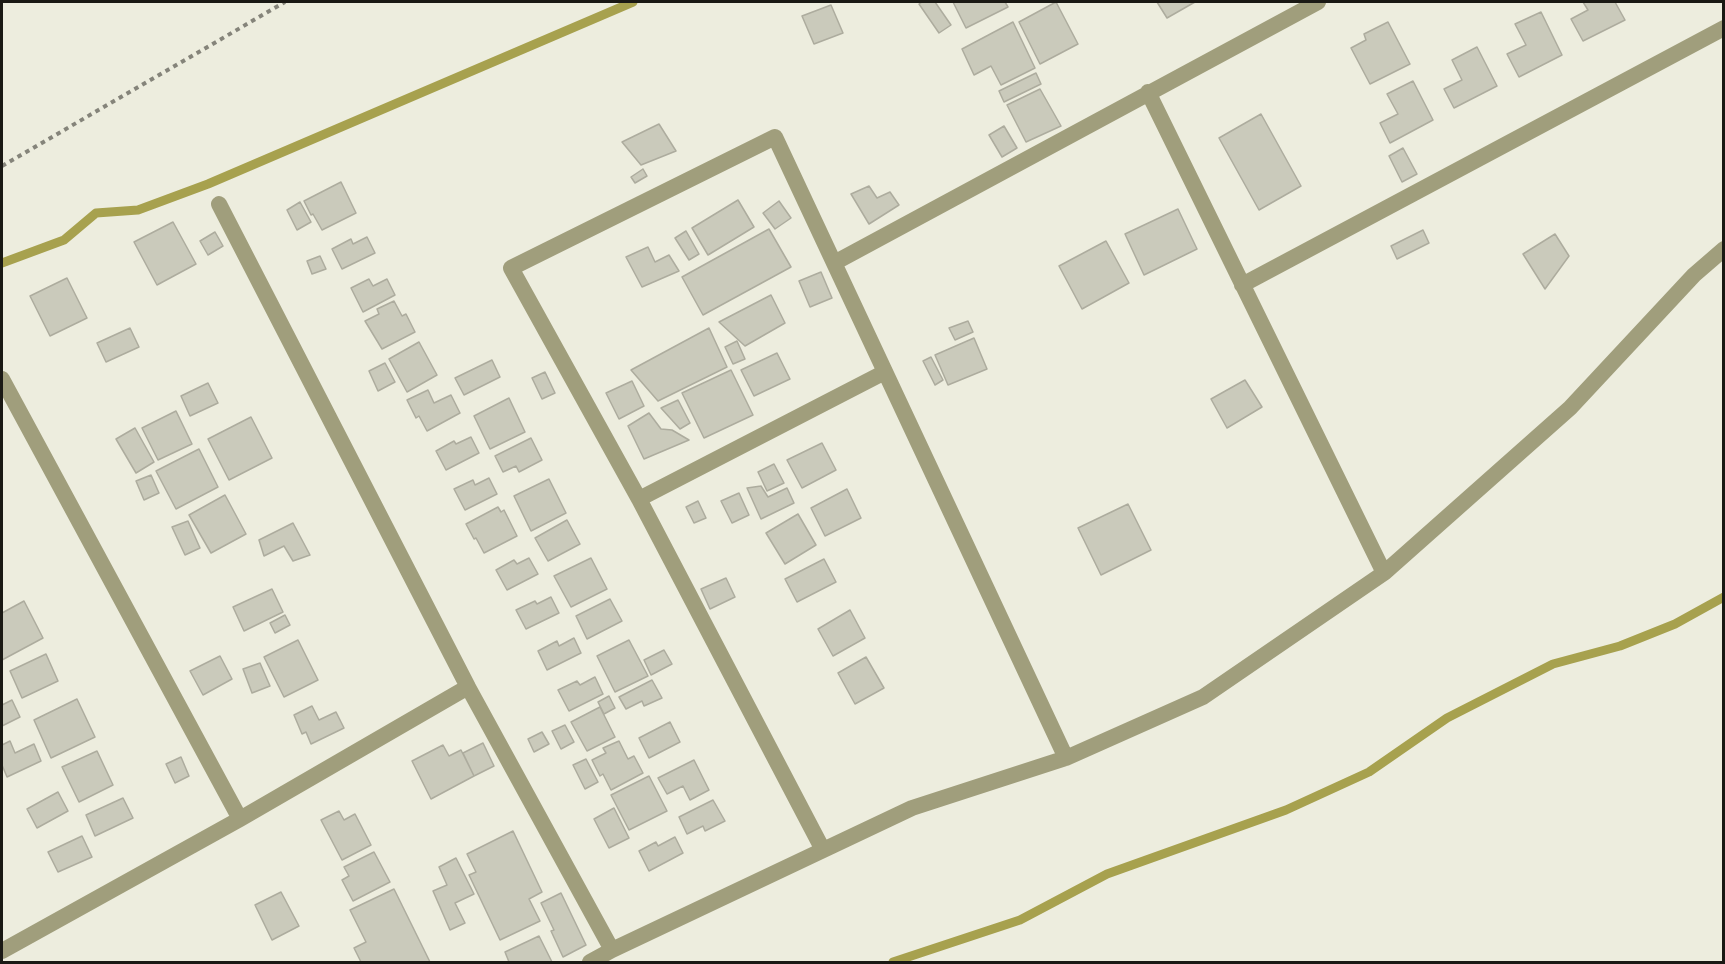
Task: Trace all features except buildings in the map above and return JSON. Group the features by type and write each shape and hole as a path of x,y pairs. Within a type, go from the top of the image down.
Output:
{"street":[{"path":"834,263 1318,2"},
{"path":"1242,285 1724,28"},
{"path":"1148,92 1384,573"},
{"path":"823,850 639,499 511,268 776,137 1065,758"},
{"path":"219,204 468,687 612,950"},
{"path":"590,963 612,950 912,808 1065,758 1203,697 1384,573 1570,408 1694,275 1724,249"},
{"path":"639,499 885,372"},
{"path":"2,379 240,819"},
{"path":"2,951 240,819 468,687"}],"path":[{"path":"2,166 285,2"}],"waterway":[{"path":"2,263 64,240 96,213 138,210 208,184 633,2"},
{"path":"893,962 1020,920 1107,874 1286,810 1369,772 1447,718 1553,664 1620,646 1675,624 1724,597"}]}
